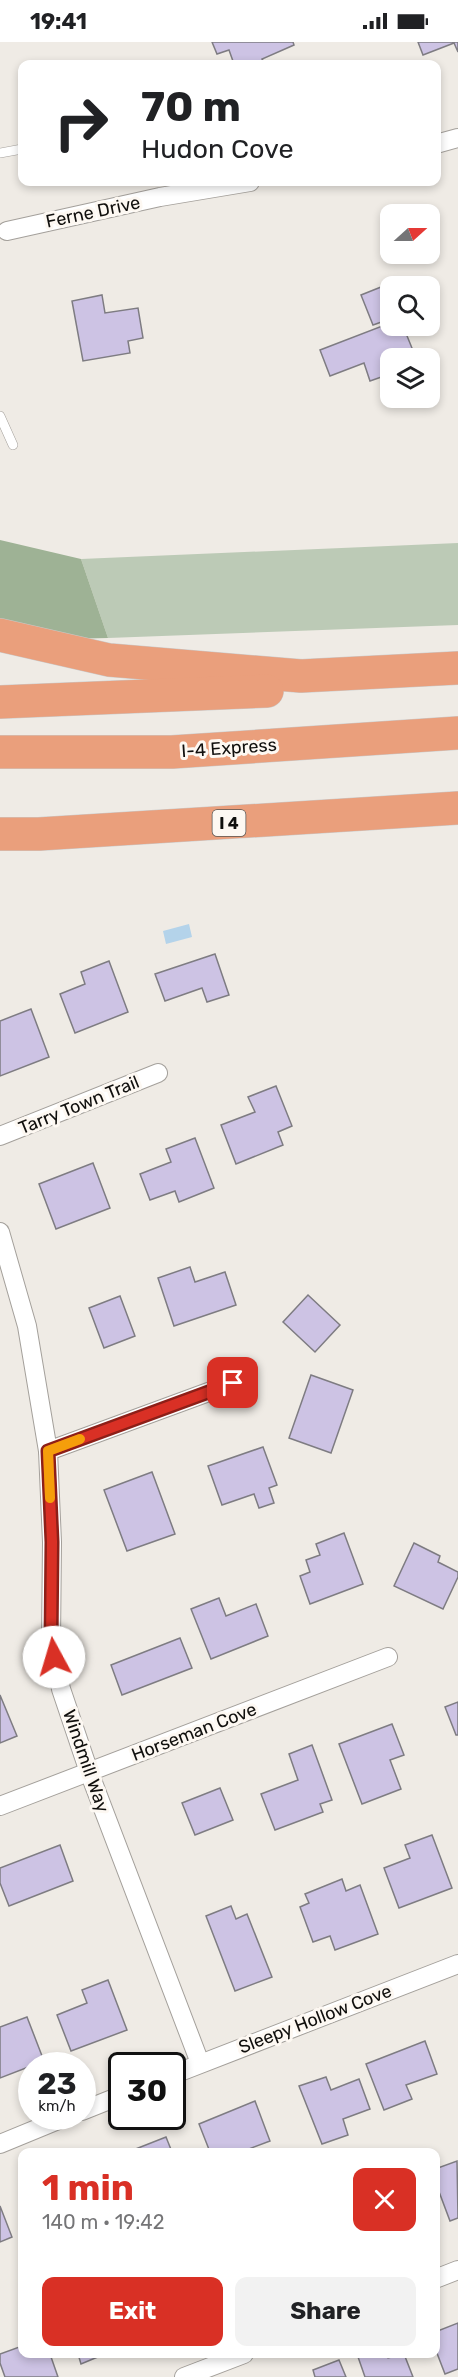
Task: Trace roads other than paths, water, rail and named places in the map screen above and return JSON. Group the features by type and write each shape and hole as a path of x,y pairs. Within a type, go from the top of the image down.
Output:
{"highway":[{"path":"0,635 109,660 301,676 458,668"},
{"path":"0,702 458,682"},
{"name":"I-4 Express","path":"0,752 172,752 458,733"},
{"name":"I 4","path":"0,834 51,833 458,808"}],"street":[{"path":"441,143 458,138"},
{"name":"Ferne Drive","path":"7,231 160,197 226,186"},
{"name":"Tarry Town Trail","path":"0,1136 158,1073"},
{"name":"Windmill Way","path":"0,1232 27,1326 48,1451 52,1542 51,1641 61,1689 89,1772 200,2063"},
{"path":"48,1451 233,1383"},
{"name":"Horseman Cove","path":"0,1806 388,1657"},
{"name":"Sleepy Hollow Cove","path":"186,2069 458,1964"},
{"path":"0,2144 34,2130"},
{"path":"440,2277 458,2270"},
{"path":"184,2377 234,2358"}],"lane":[{"path":"0,153 18,150"},
{"path":"0,416 13,445"}],"water":[{"path":"189,924 192,937 166,944 163,931"}]}
